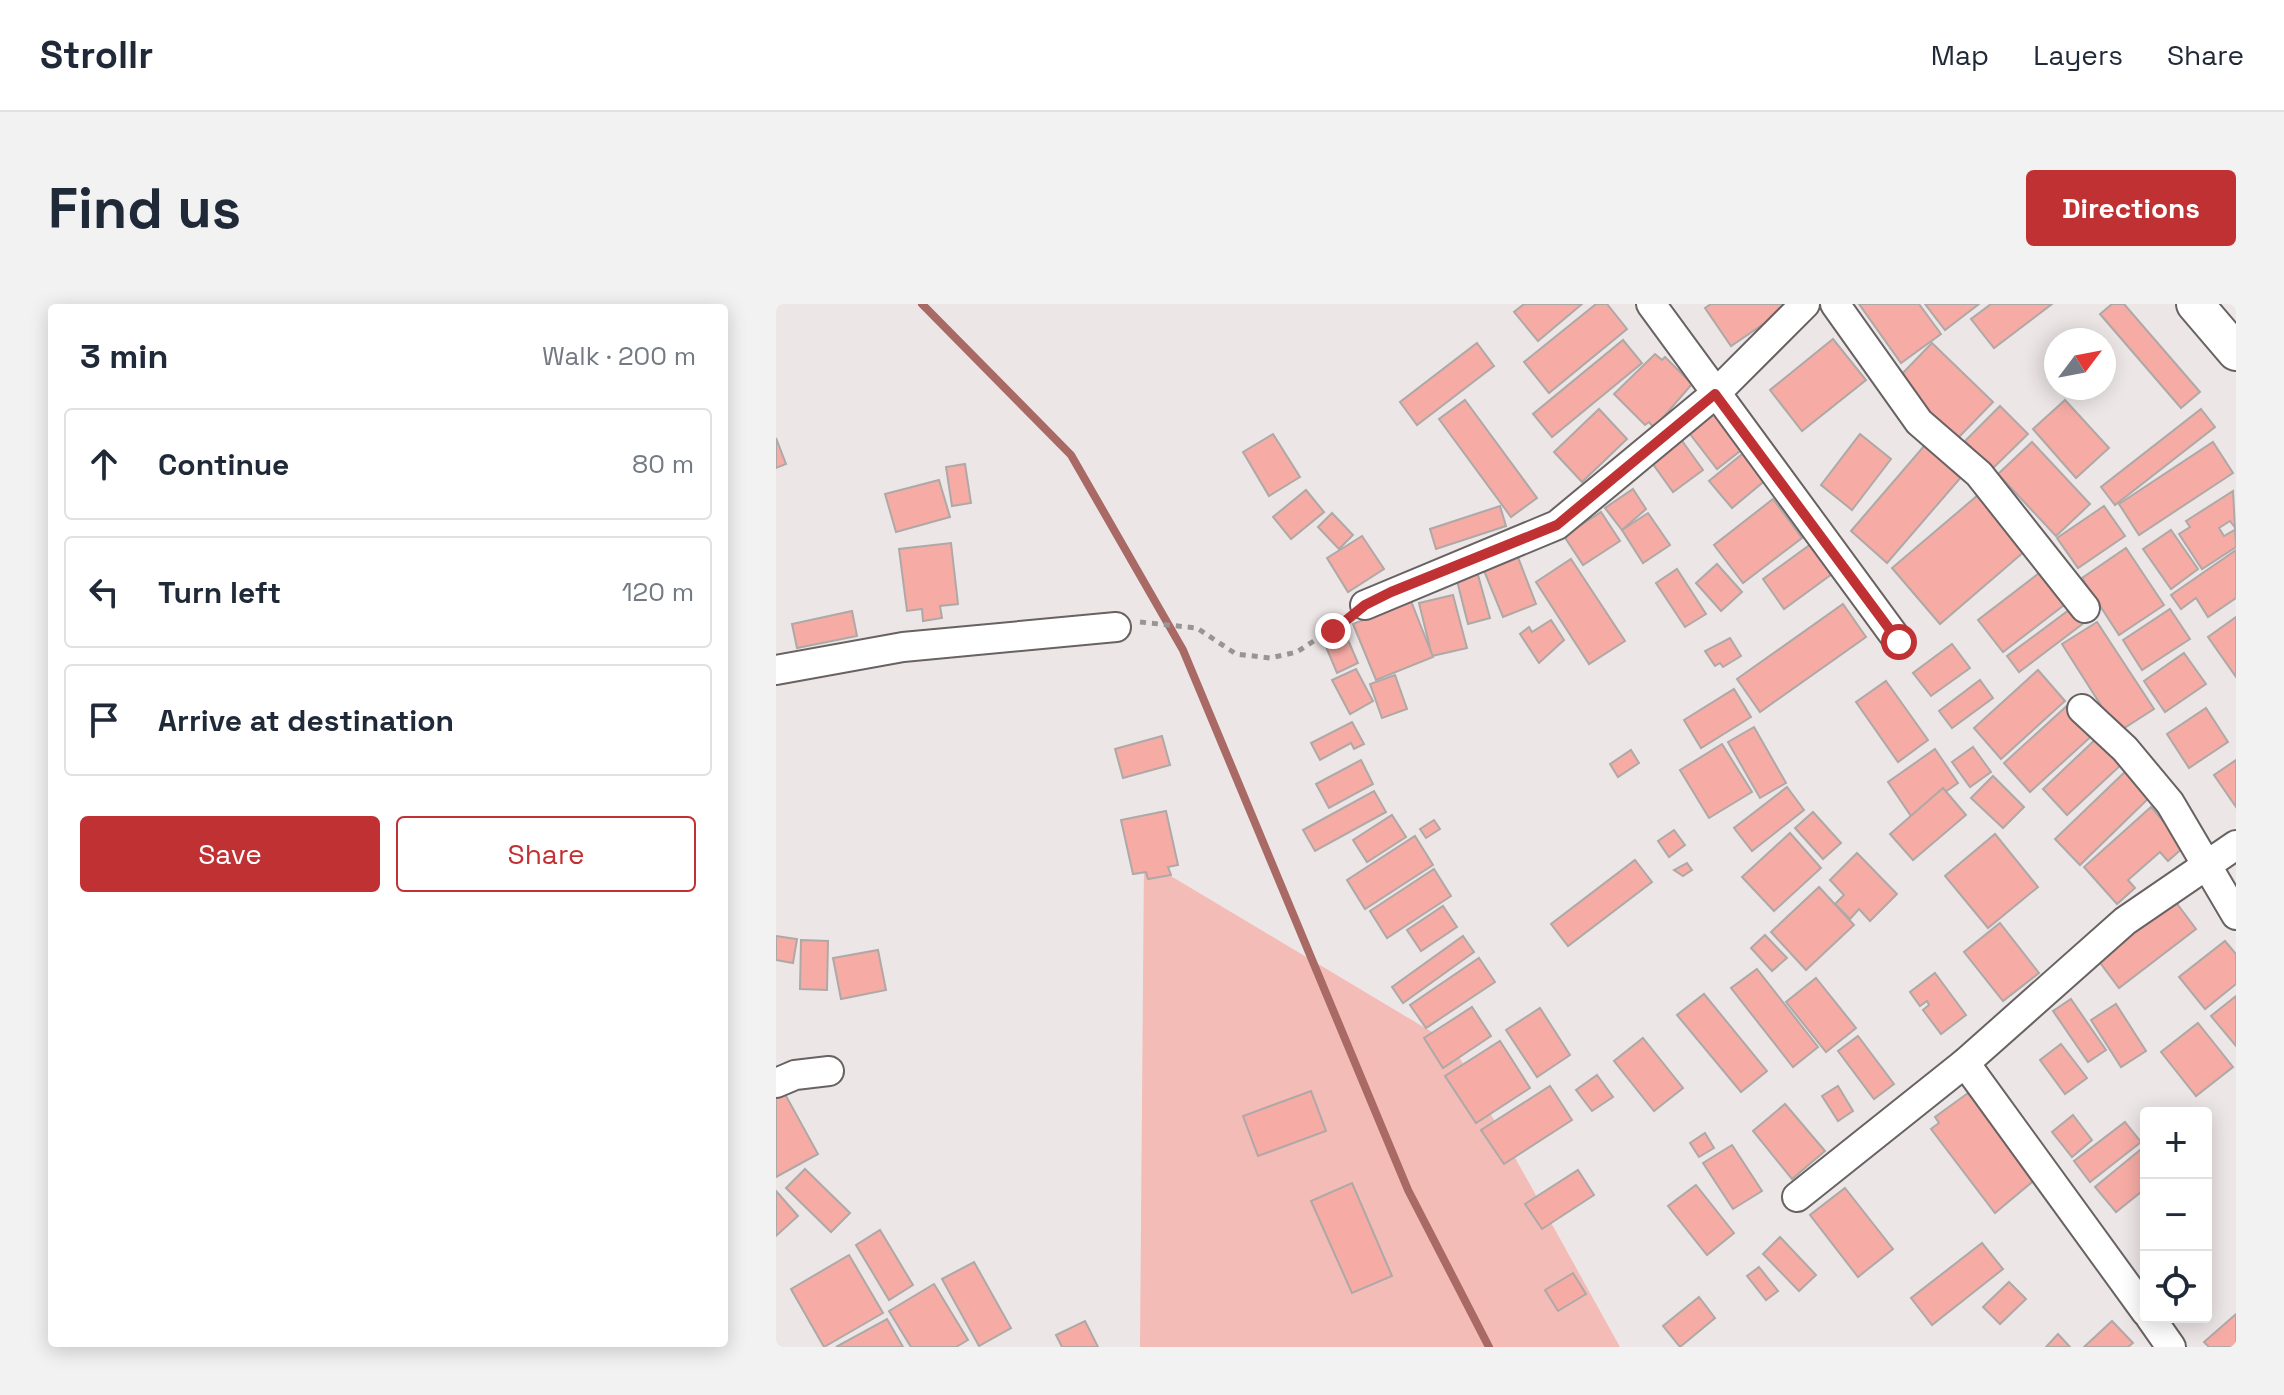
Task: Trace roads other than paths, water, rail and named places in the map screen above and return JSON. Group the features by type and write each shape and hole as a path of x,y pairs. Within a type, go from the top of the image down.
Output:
{"main road":[{"path":"2195,304 2236,352"}],"street":[{"path":"1651,304 1899,642"},
{"path":"1365,605 1557,525 1715,394 1805,304"},
{"path":"1835,304 1919,422 1979,474 2085,608"},
{"path":"776,670 903,647 1116,627"},
{"path":"2082,709 2125,749 2170,803 2236,915"},
{"path":"1797,1197 1965,1063 2125,921 2236,845"},
{"path":"1965,1063 2140,1304"},
{"path":"776,1083 795,1075 829,1071"},
{"path":"2154,1323 2171,1347"}],"waterway":[{"path":"922,304 1071,455 1183,650 1408,1190 1489,1347"}]}
